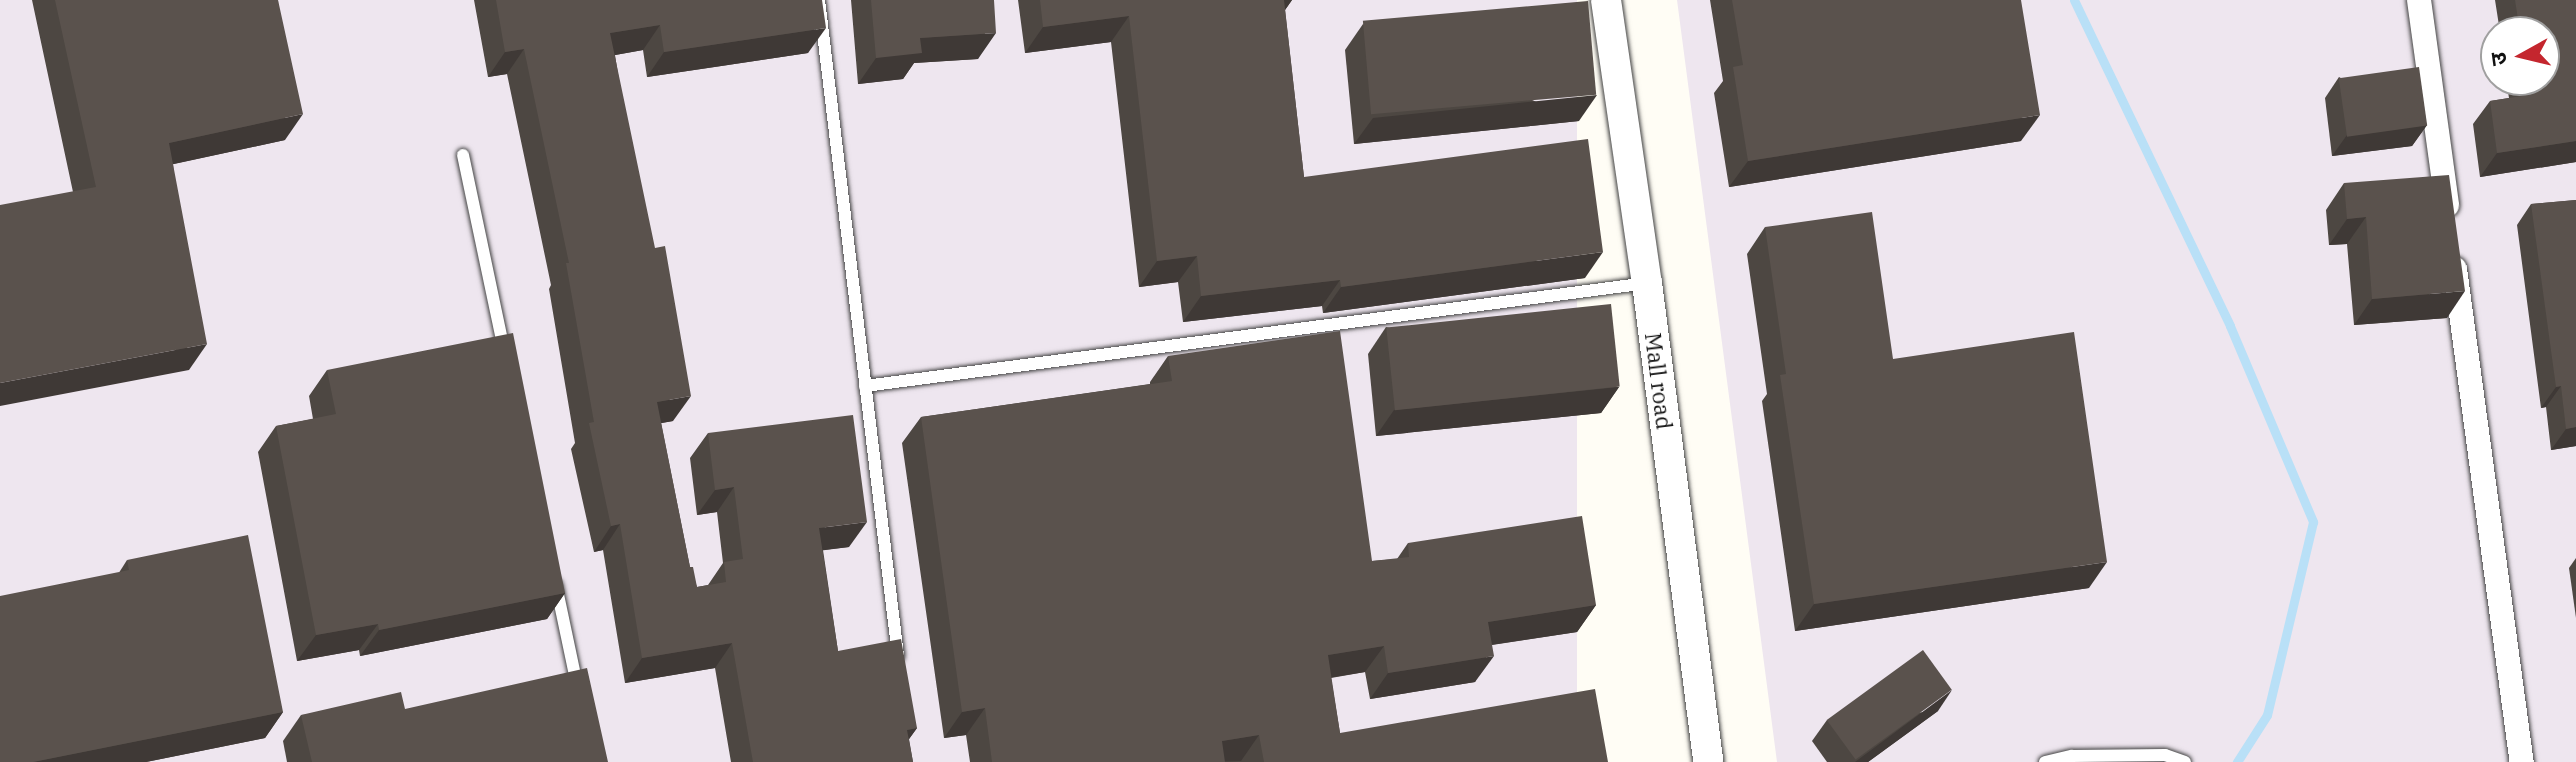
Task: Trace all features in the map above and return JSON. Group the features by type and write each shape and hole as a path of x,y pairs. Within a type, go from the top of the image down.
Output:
{"street":[{"name":"Mall road","path":"1606,0 1647,283 1708,762"},
{"path":"2419,0 2522,762"}],"lane":[{"path":"819,0 899,668"},
{"path":"463,155 506,356"},
{"path":"865,386 1647,283"},
{"path":"553,572 580,695"},
{"path":"2045,762 2072,756 2165,755 2185,762"}],"shaded area":[{"path":"0,0 1577,0 1577,762 0,762"},
{"path":"1677,0 2576,0 2576,762 1777,762"}],"building":[{"path":"55,0 278,0 303,114 169,143 207,344 0,383 0,205 96,187"},
{"path":"496,0 822,0 826,28 664,52 660,25 610,33 655,248 665,246 691,396 657,402 690,567 693,567 697,587 726,582 724,562 743,559 734,487 715,490 708,433 853,415 867,522 819,528 838,651 901,639 917,728 907,730 913,762 753,762 732,643 642,658 620,524 611,526 589,423 594,422 566,263 569,263 524,49 505,52"},
{"path":"871,0 994,0 996,33 920,38 922,53 876,58"},
{"path":"1040,0 1284,0 1304,177 1588,139 1603,252 1341,287 1340,280 1201,296 1197,256 1157,261 1129,16 1043,27"},
{"path":"1732,0 2021,0 2040,115 1748,161 1733,67 1743,65"},
{"path":"2515,0 2576,0 2576,141 2497,153 2490,101 2522,96 2560,96 2560,16 2518,16"},
{"path":"1588,1 1596,95 1371,114 1363,21"},
{"path":"2419,67 2427,125 2347,137 2339,78"},
{"path":"2449,175 2465,291 2372,299 2366,217 2347,219 2344,183"},
{"path":"2576,200 2576,427 2566,429 2561,386 2556,387 2531,204"},
{"path":"1872,212 1893,359 2074,332 2107,562 1814,604 1780,375 1786,374 1765,227"},
{"path":"1611,304 1620,387 1395,410 1386,328"},
{"path":"1340,331 1372,561 1409,557 1408,543 1582,516 1596,605 1488,622 1494,656 1388,673 1384,646 1328,655 1340,733 1595,689 1608,762 1264,762 1259,735 1222,741 1225,762 992,762 985,708 962,712 921,417 1172,381 1168,356"},
{"path":"513,333 565,593 379,630 378,624 316,635 276,426 336,414 327,370"},
{"path":"248,535 283,712 33,762 0,762 0,596 129,570 127,560"},
{"path":"1923,650 1952,690 1856,760 1827,720"},
{"path":"587,668 608,762 312,762 301,715 401,692 405,709"}],"waterway":[{"path":"2074,0 2230,326 2313,522 2267,715 2237,762"}]}
